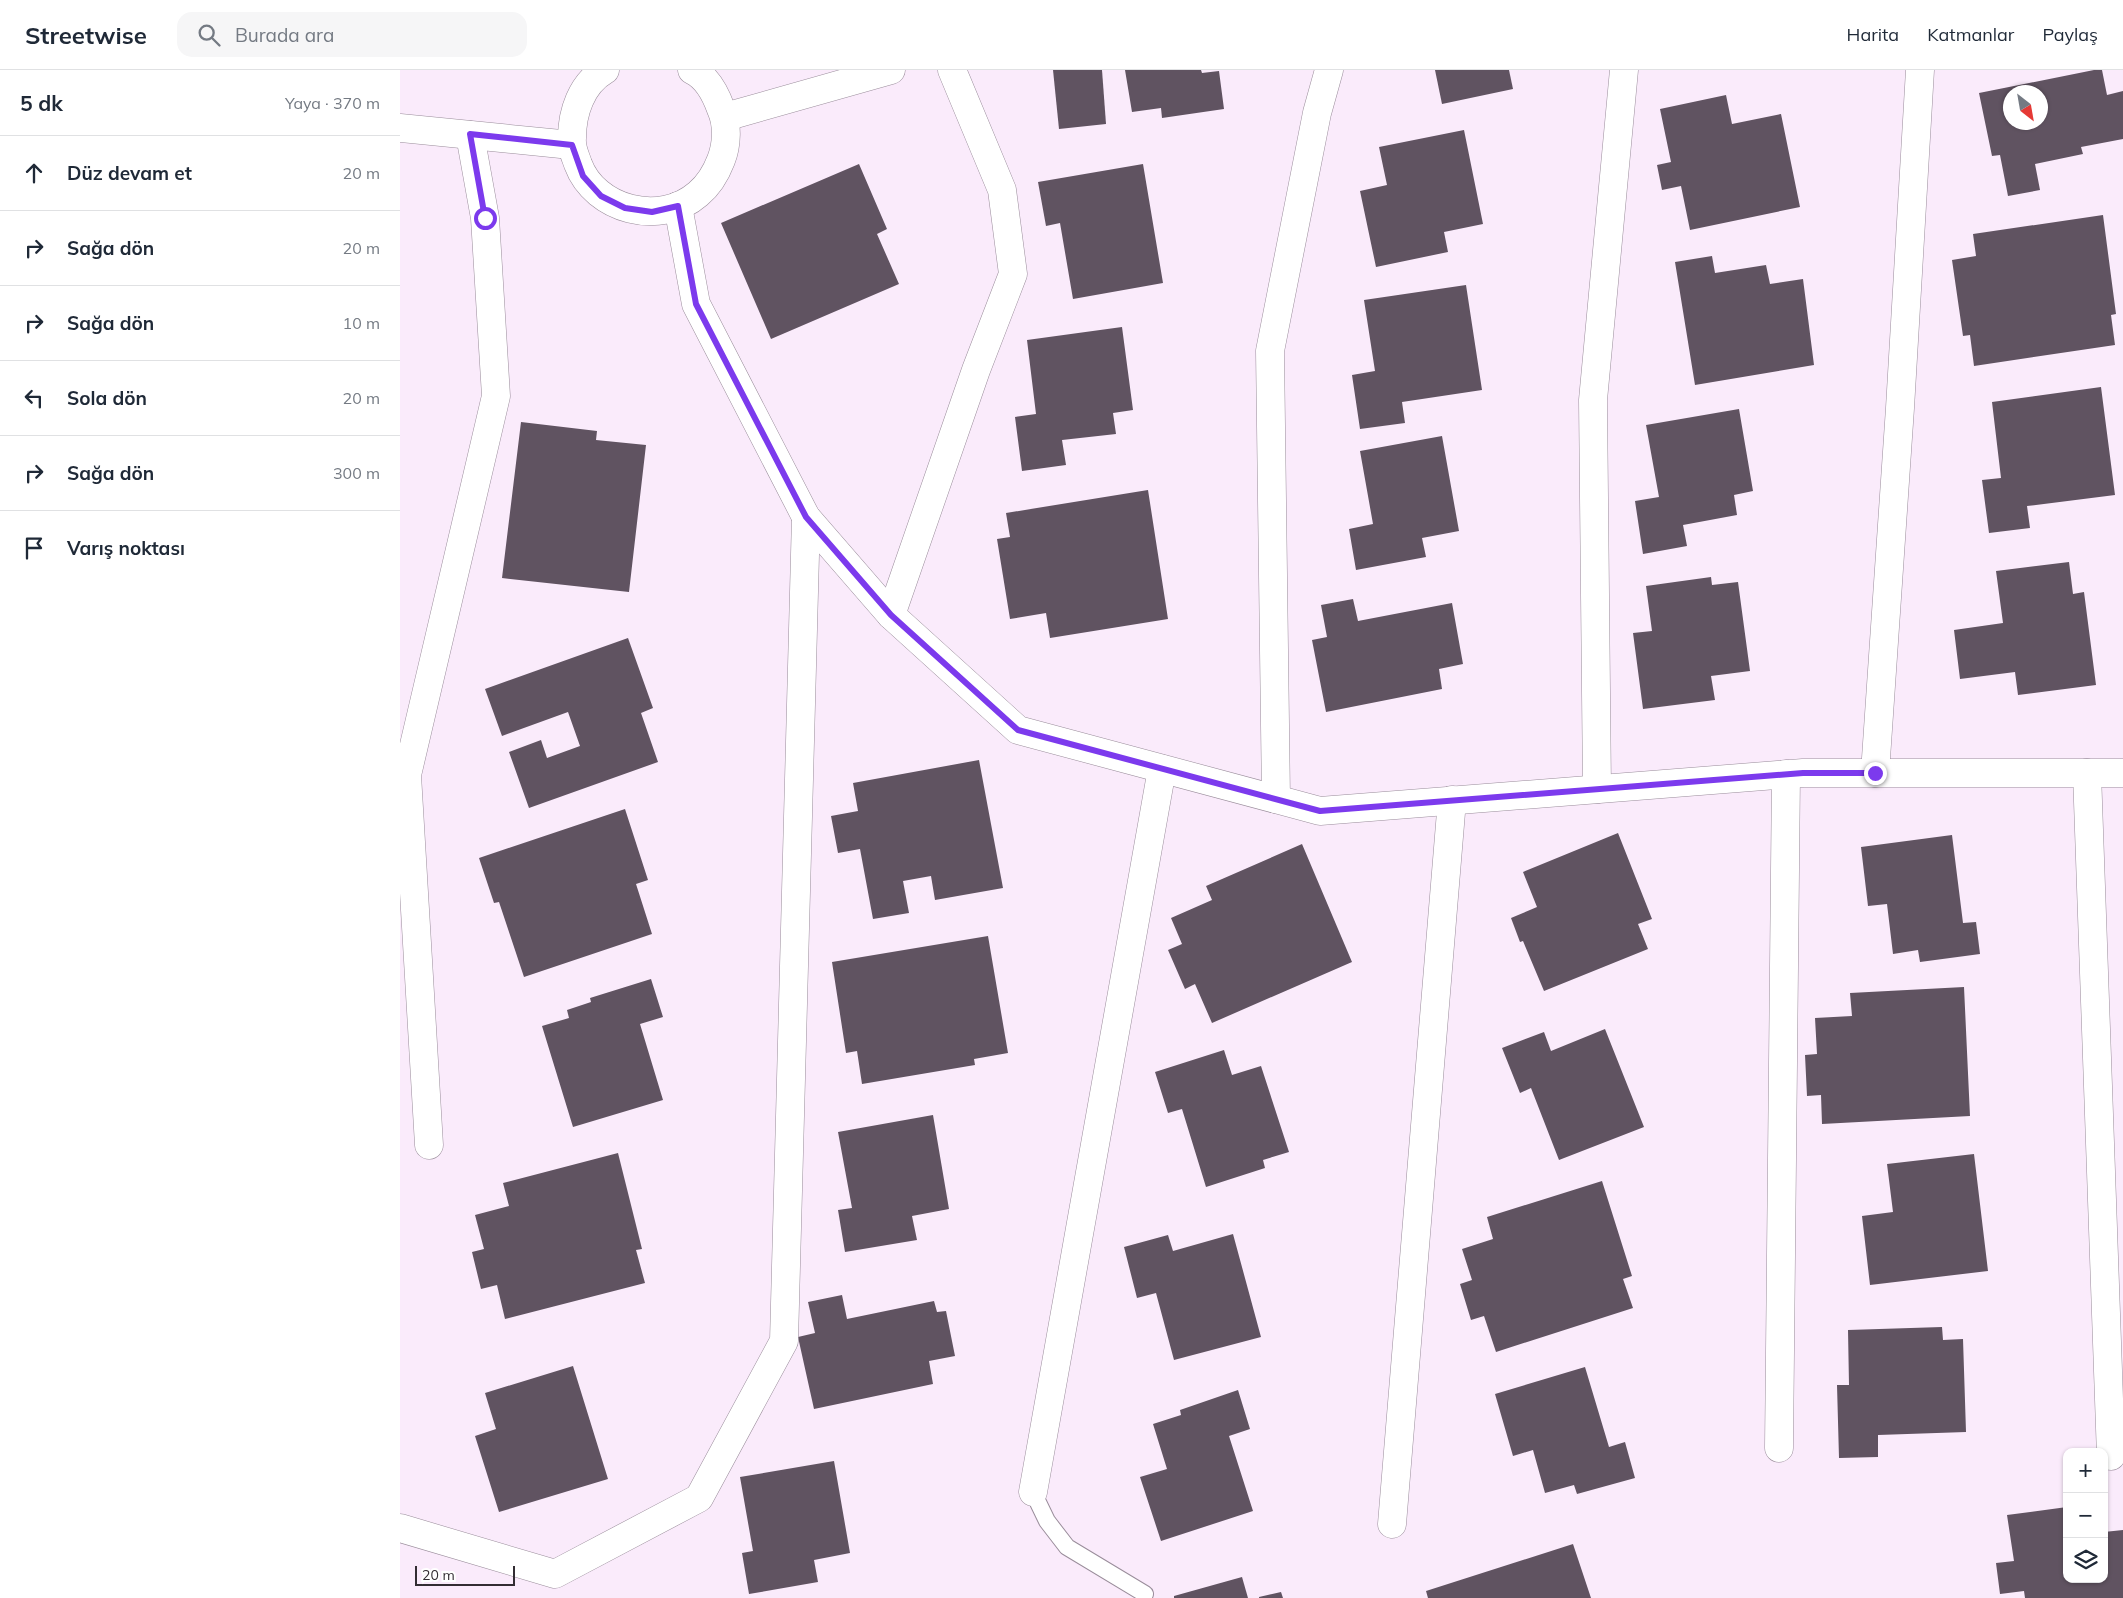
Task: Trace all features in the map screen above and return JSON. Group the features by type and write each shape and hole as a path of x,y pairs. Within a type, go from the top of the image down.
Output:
{"street":[{"path":"605,70 582,93 572,119 572,145 583,176 601,196 625,208 652,212 678,206 698,195 715,174 725,149 725,117 714,92 692,70"},
{"path":"725,117 891,70"},
{"path":"891,615 976,370 1013,274 1002,190 952,70"},
{"path":"1276,799 1270,351 1317,113 1329,70"},
{"path":"1597,789 1593,400 1624,70"},
{"path":"1875,773 1900,418 1920,70"},
{"path":"400,128 572,145"},
{"path":"429,1145 407,775 496,396 485,218 470,134"},
{"path":"678,206 696,304 806,517 891,615 1018,730 1320,811 1786,774 2123,773"},
{"path":"400,1528 555,1574 699,1498 784,1341 806,517"},
{"path":"1033,1492 1162,769"},
{"path":"2087,773 2111,1456"},
{"path":"1779,1448 1786,774"},
{"path":"1392,1524 1452,800"}],"lane":[{"path":"1033,1492 1047,1521 1067,1547 1144,1594"}],"building":[{"path":"1053,70 1102,70 1106,124 1059,129"},
{"path":"1125,70 1201,70 1202,73 1219,71 1224,109 1162,118 1161,108 1132,112"},
{"path":"1435,70 1509,70 1513,89 1442,104"},
{"path":"2102,70 2107,95 2123,91 2123,139 2081,147 2083,154 2035,164 2040,190 2008,196 2000,155 1992,156 1979,93 2003,88 2003,130 2048,130 2048,85 2019,85"},
{"path":"1726,95 1732,124 1781,114 1800,207 1690,230 1681,186 1662,190 1657,165 1671,162 1660,109"},
{"path":"1464,130 1483,224 1444,232 1448,252 1376,267 1360,191 1387,185 1379,147"},
{"path":"859,164 887,229 877,234 899,284 771,339 721,223"},
{"path":"1143,164 1163,283 1073,299 1060,223 1046,226 1038,182"},
{"path":"2103,215 2116,314 2111,315 2115,345 1974,366 1970,335 1963,336 1952,260 1976,256 1973,234"},
{"path":"1712,256 1715,273 1766,265 1770,284 1803,279 1814,365 1695,385 1675,262"},
{"path":"1466,285 1482,390 1402,402 1405,423 1360,429 1352,375 1375,371 1364,300"},
{"path":"1122,327 1133,410 1113,413 1116,434 1062,440 1066,465 1022,471 1015,417 1036,414 1027,340"},
{"path":"2101,387 2115,495 2027,506 2030,528 1989,533 1982,480 2001,478 1992,402"},
{"path":"1739,409 1753,491 1734,495 1737,515 1683,525 1687,546 1643,554 1635,501 1659,497 1646,425"},
{"path":"521,422 597,431 596,440 646,445 629,592 502,578"},
{"path":"1442,436 1459,531 1422,538 1426,557 1356,570 1349,529 1373,524 1360,451"},
{"path":"1148,490 1168,619 1050,638 1046,613 1010,619 997,539 1010,537 1006,513"},
{"path":"2069,562 2073,594 2084,592 2096,685 2018,695 2015,672 1960,679 1954,630 2003,623 1996,571"},
{"path":"1711,577 1712,585 1738,582 1750,671 1711,676 1715,700 1643,709 1633,633 1652,631 1646,586"},
{"path":"1353,599 1358,621 1452,603 1463,664 1439,669 1442,689 1326,712 1312,640 1327,637 1321,605"},
{"path":"628,638 653,708 641,713 658,762 529,808 509,752 541,740 547,758 580,746 568,712 502,736 485,689"},
{"path":"979,760 1003,888 935,900 931,876 903,881 909,913 873,919 860,849 838,853 831,816 858,811 853,783"},
{"path":"625,809 648,880 636,884 652,934 524,977 499,902 494,903 479,858"},
{"path":"1618,833 1652,919 1638,924 1648,949 1544,991 1523,941 1520,942 1511,918 1537,907 1523,872"},
{"path":"1952,835 1963,923 1976,922 1980,954 1920,962 1918,950 1893,954 1887,904 1868,906 1861,847"},
{"path":"1302,844 1352,962 1212,1023 1195,984 1185,989 1168,950 1182,944 1171,918 1212,900 1206,886"},
{"path":"988,936 1008,1053 974,1059 975,1065 862,1084 857,1051 846,1053 832,962"},
{"path":"651,979 663,1017 640,1024 663,1100 573,1127 542,1026 569,1018 567,1010 591,1002 590,998"},
{"path":"1964,987 1970,1116 1822,1124 1821,1095 1807,1096 1805,1055 1817,1054 1815,1018 1852,1016 1850,993"},
{"path":"1605,1029 1644,1127 1559,1160 1531,1088 1520,1093 1502,1048 1544,1032 1551,1051"},
{"path":"1224,1050 1232,1075 1261,1066 1289,1152 1263,1160 1265,1168 1206,1187 1182,1109 1168,1113 1155,1072"},
{"path":"933,1115 949,1209 912,1216 917,1240 845,1252 838,1210 852,1208 838,1132"},
{"path":"618,1153 642,1249 636,1250 645,1283 505,1319 497,1285 481,1289 472,1252 484,1249 475,1215 509,1206 503,1183"},
{"path":"1974,1154 1988,1271 1870,1285 1862,1216 1893,1212 1887,1164"},
{"path":"1602,1181 1632,1276 1623,1279 1633,1308 1496,1352 1484,1316 1471,1320 1460,1284 1472,1280 1462,1249 1493,1239 1487,1217"},
{"path":"1233,1234 1261,1337 1174,1360 1156,1293 1137,1298 1124,1247 1168,1235 1173,1251"},
{"path":"842,1295 847,1319 934,1301 937,1312 946,1311 955,1356 929,1361 933,1384 814,1409 798,1337 815,1333 808,1302"},
{"path":"1942,1327 1943,1340 1963,1339 1966,1432 1878,1435 1878,1457 1839,1458 1837,1385 1849,1385 1848,1330"},
{"path":"573,1366 608,1479 499,1512 475,1436 496,1429 485,1393"},
{"path":"1585,1367 1609,1447 1625,1442 1635,1478 1577,1494 1574,1485 1545,1493 1533,1450 1513,1456 1495,1394"},
{"path":"1238,1390 1250,1429 1229,1436 1253,1511 1161,1541 1140,1477 1167,1469 1153,1424 1181,1415 1180,1410"},
{"path":"834,1461 850,1553 814,1560 818,1582 749,1594 742,1553 753,1551 740,1477"},
{"path":"2063,1508 2063,1583 2108,1583 2108,1532 2123,1530 2123,1598 2025,1598 2024,1591 2000,1594 1996,1563 2014,1561 2007,1515"},
{"path":"1573,1544 1591,1598 1428,1598 1426,1591"},
{"path":"1242,1577 1248,1598 1174,1598 1174,1596"},
{"path":"1281,1592 1283,1598 1259,1598 1259,1597"}],"route":[{"path":"485,218 470,134 572,145 583,176 601,196 625,208 652,212 678,206 696,304 806,517 891,615 1018,730 1320,811 1803,773 1875,773"}]}
